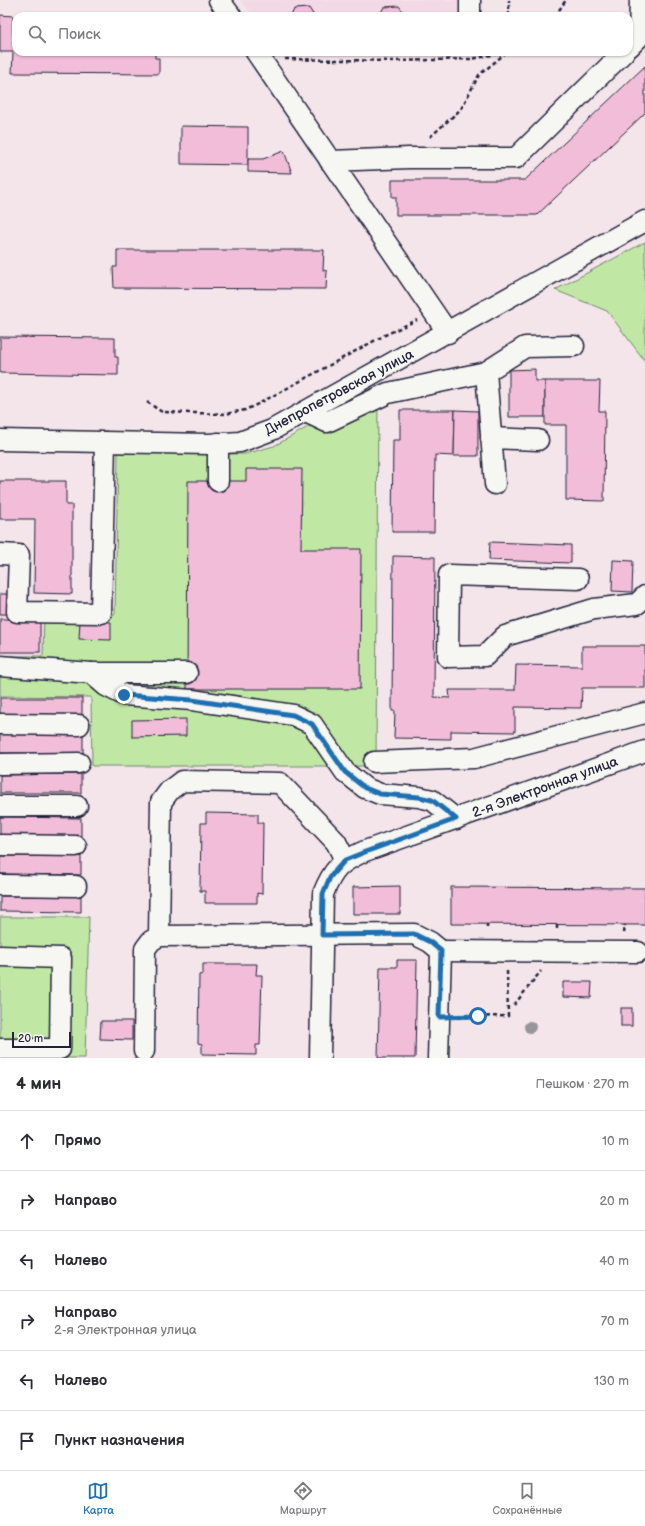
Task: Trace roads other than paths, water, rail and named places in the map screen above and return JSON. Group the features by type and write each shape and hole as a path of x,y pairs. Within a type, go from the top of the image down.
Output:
{"street":[{"path":"219,0 228,12"},
{"path":"470,0 470,12"},
{"path":"633,44 640,37 640,0"},
{"path":"330,161 409,158 516,158 620,56"},
{"path":"261,59 448,332"},
{"name":"Днепропетровская улица","path":"0,440 240,442 272,430 306,412 645,221"},
{"path":"306,412 328,422 388,393 486,372 524,347 574,346"},
{"path":"486,372 495,484"},
{"path":"491,438 538,440"},
{"path":"0,554 19,555 18,612 101,613 104,442"},
{"path":"218,443 218,481"},
{"path":"578,579 448,575 448,657 486,656 505,636 594,608 637,604 645,596"},
{"path":"0,666 92,673 187,673"},
{"path":"92,673 106,686 124,695 192,700 293,715 312,724 345,772 365,788 380,794 419,797 432,800 456,819"},
{"path":"374,762 474,758 645,713"},
{"path":"0,724 79,725"},
{"name":"2-я Электронная улица","path":"320,1058 323,894 330,877 345,860 645,752"},
{"path":"0,764 79,763"},
{"path":"159,936 161,802 170,790 182,781 280,783 336,842 345,860"},
{"path":"0,806 77,806"},
{"path":"0,845 76,846"},
{"path":"0,885 76,886"},
{"path":"144,1051 145,949 151,941 159,936 414,934 430,942 441,951 638,952"},
{"path":"438,1058 441,951"},
{"path":"0,956 61,958 60,1049 0,1049"}]}
